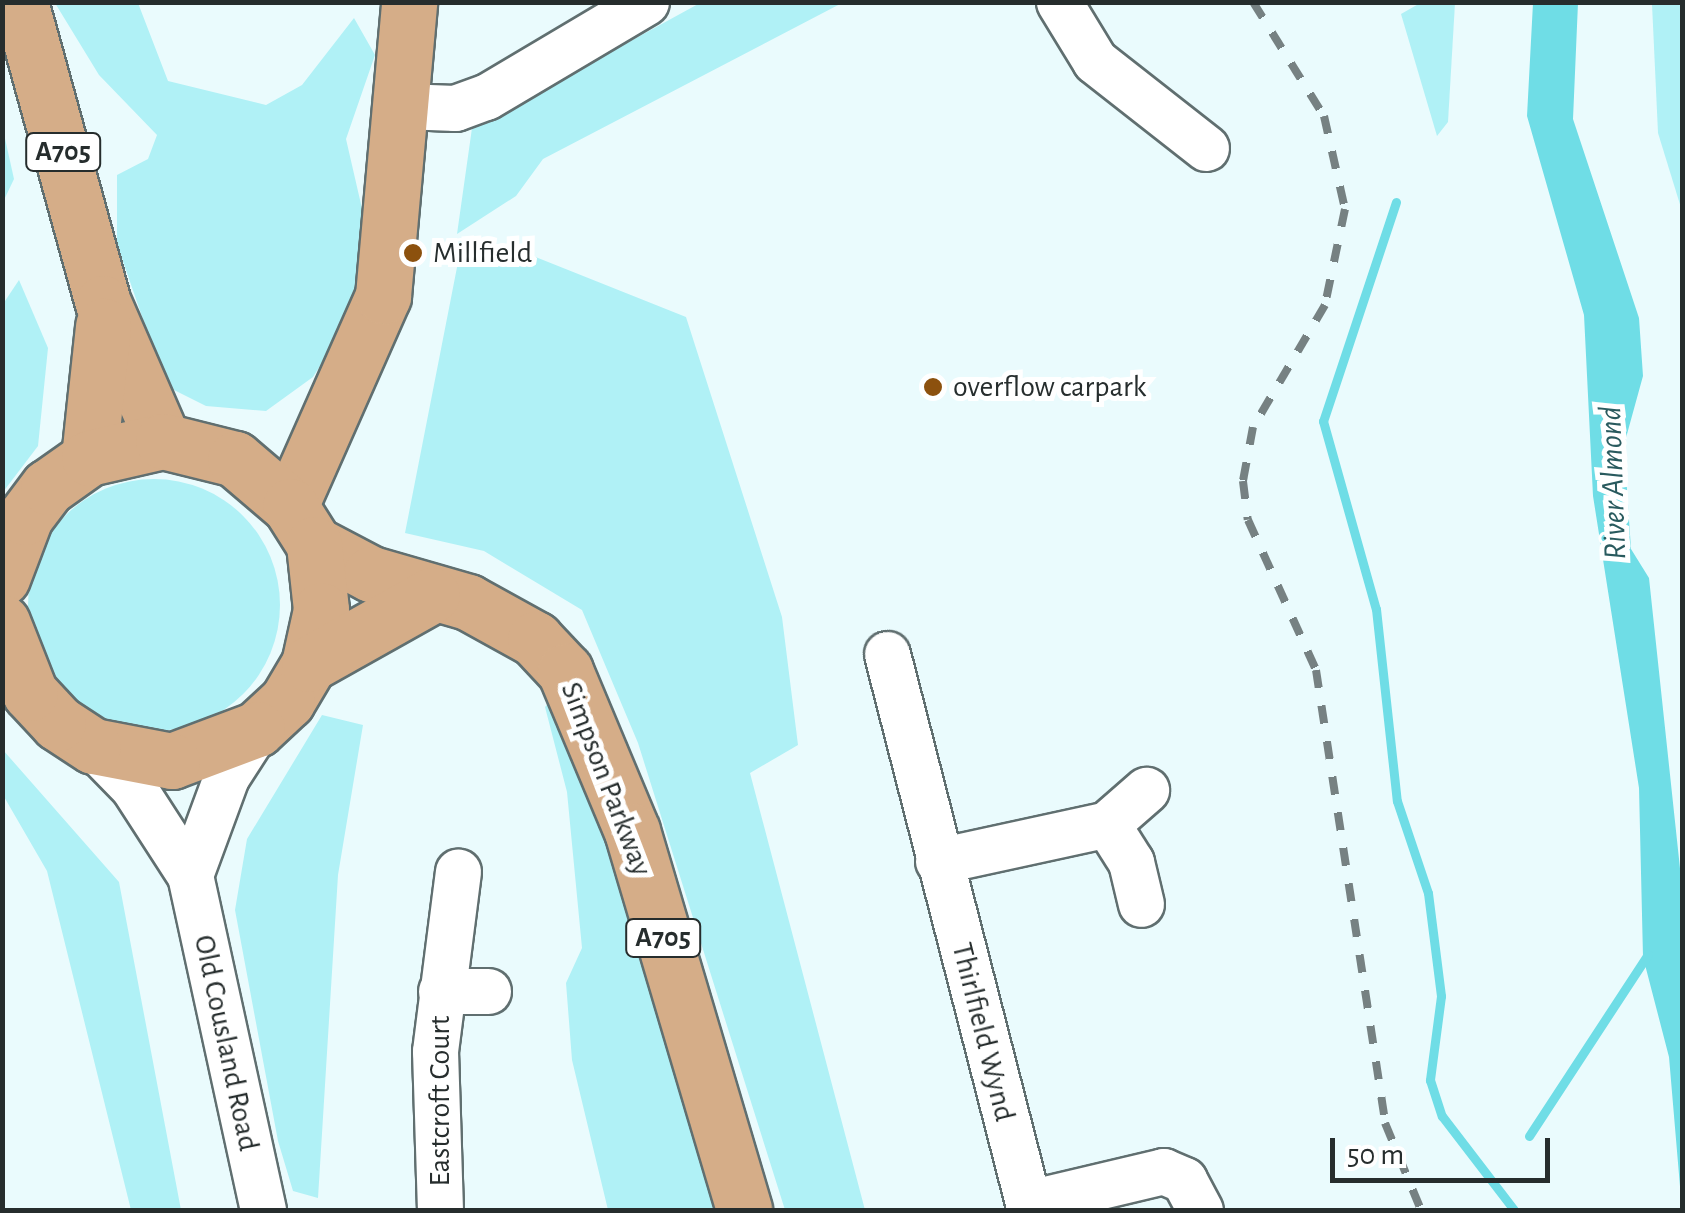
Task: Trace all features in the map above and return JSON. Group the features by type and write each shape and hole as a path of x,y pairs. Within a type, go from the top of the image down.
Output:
{"main road":[{"name":"A705","path":"20,2 103,302 163,440 246,467 302,525"},
{"path":"309,664 321,610 302,525 327,407 369,340 383,296 403,106 409,2"},
{"name":"A705","path":"90,458 103,302"},
{"path":"246,467 327,407"},
{"path":"4,567 36,502 90,458 163,440"},
{"name":"Simpson Parkway","path":"302,525 432,596 499,618 565,672 632,831 744,1210"},
{"path":"2,622 16,686 93,746 172,761 257,729 309,664 432,596"}],"street":[{"path":"403,106 455,108 486,97 646,2"},
{"path":"1059,2 1095,61 1206,148"},
{"name":"Thirlfield Wynd","path":"887,654 1030,1207 1164,1171 1184,1180 1200,1210"},
{"path":"190,875 226,777 257,729"},
{"name":"Old Cousland Road","path":"93,746 134,788 190,875 263,1210"},
{"path":"938,861 1107,824 1146,790"},
{"path":"1107,824 1131,862 1140,904"},
{"name":"Eastcroft Court","path":"440,1210 441,990 458,871"},
{"name":"Eastcroft Court","path":"441,990 488,991"}],"shaded area":[{"path":"1422,2 1455,3 1448,122 1437,136 1401,14"},
{"path":"55,3 138,3 168,81 266,105 302,85 354,18 375,55 346,139 366,226 350,319 313,377 266,411 206,406 166,386 117,244 117,175 148,159 157,135 99,75"},
{"path":"700,3 842,3 543,159 516,196 457,234 472,128"},
{"path":"1682,3 1682,211 1658,133 1652,4"},
{"path":"2,125 14,179 3,202 2,202"},
{"path":"508,246 686,317 782,617 798,745 750,773 865,1210 785,1210 638,743 582,610 484,551 405,533 460,252"},
{"path":"19,280 48,348 38,446 3,492 3,304"},
{"path":"154,479 202,489 243,516 270,557 280,605 270,653 243,694 202,721 154,731 106,721 65,694 38,653 28,605 38,557 65,516 106,489"},
{"path":"552,699 591,779 721,1210 608,1210 572,1060 566,983 582,948 567,792 545,707"},
{"path":"322,715 363,725 338,875 318,1198 293,1191 278,1141 235,910 247,839"},
{"path":"3,750 119,882 181,1210 131,1210 47,871 3,795"}],"water":[{"name":"River Almond","path":"1533,3 1578,3 1573,119 1639,318 1643,376 1624,445 1631,549 1649,578 1682,887 1682,1210 1669,1057 1643,957 1639,788 1593,496 1584,315 1527,116"}],"waterway":[{"path":"1396,202 1323,421 1376,609 1397,801 1428,893 1441,996 1430,1080 1442,1116 1514,1210"},
{"path":"1529,1136 1648,954"}],"railway":[{"path":"1253,2 1324,116 1345,209 1325,305 1253,427 1243,481 1248,520 1316,670 1385,1123 1421,1210"}],"place":[{"name":"Millfield","path":"413,253"},
{"name":"overflow carpark","path":"933,387"}]}
